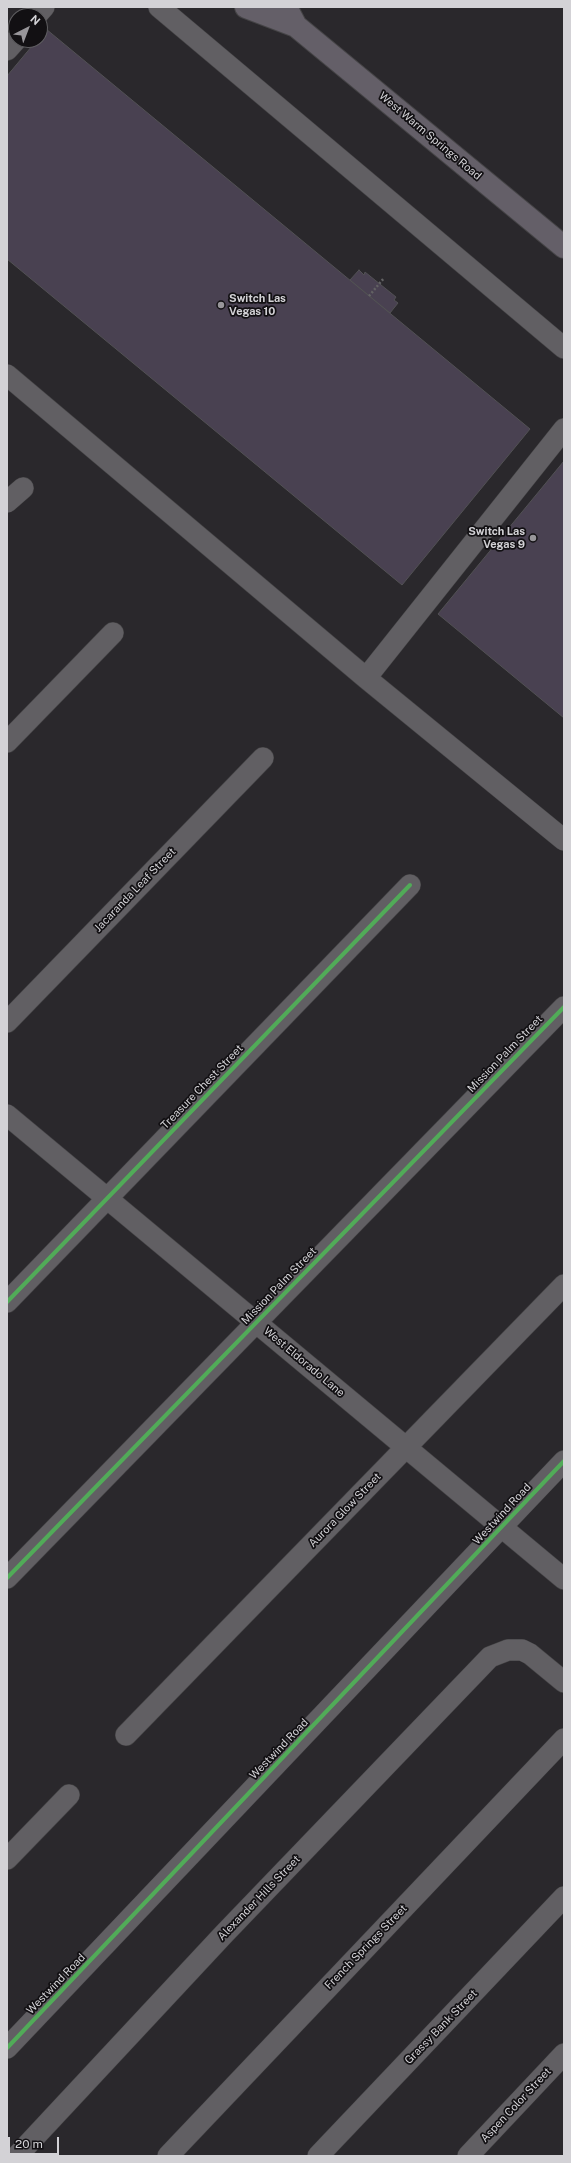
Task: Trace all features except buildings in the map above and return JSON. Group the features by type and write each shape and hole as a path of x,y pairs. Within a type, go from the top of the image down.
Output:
{"main road":[{"name":"West Warm Springs Road","path":"246,7 296,26 564,247"},
{"name":"West Warm Springs Road","path":"286,7 296,26"}],"street":[{"path":"160,7 564,348"},
{"path":"7,375 366,678 564,840"},
{"path":"366,678 564,429"},
{"path":"7,502 23,488"},
{"path":"7,742 113,633"},
{"name":"Jacaranda Leaf Street","path":"7,1022 263,758"},
{"name":"Treasure Chest Street","path":"7,1302 410,885"},
{"name":"Mission Palm Street","path":"7,1578 564,1007"},
{"name":"West Eldorado Lane","path":"7,1115 564,1578"},
{"name":"Aurora Glow Street","path":"126,1735 564,1285"},
{"name":"Westwind Road","path":"7,2048 564,1461"},
{"name":"Alexander Hills Street","path":"17,2156 224,1934 490,1657 508,1650 522,1650 530,1654 564,1682"},
{"name":"French Springs Street","path":"168,2156 564,1739"},
{"path":"7,1858 69,1795"},
{"name":"Grassy Bank Street","path":"318,2156 564,1897"},
{"name":"Aspen Color Street","path":"468,2156 564,2054"}],"path":[{"path":"369,296 384,278"}],"cycle path":[{"path":"7,1302 410,885"},
{"path":"7,1578 564,1007"},
{"path":"7,2048 564,1461"}],"place":[{"name":"Switch Las Vegas 10","path":"221,305"},
{"name":"Switch Las Vegas 9","path":"533,538"}]}
